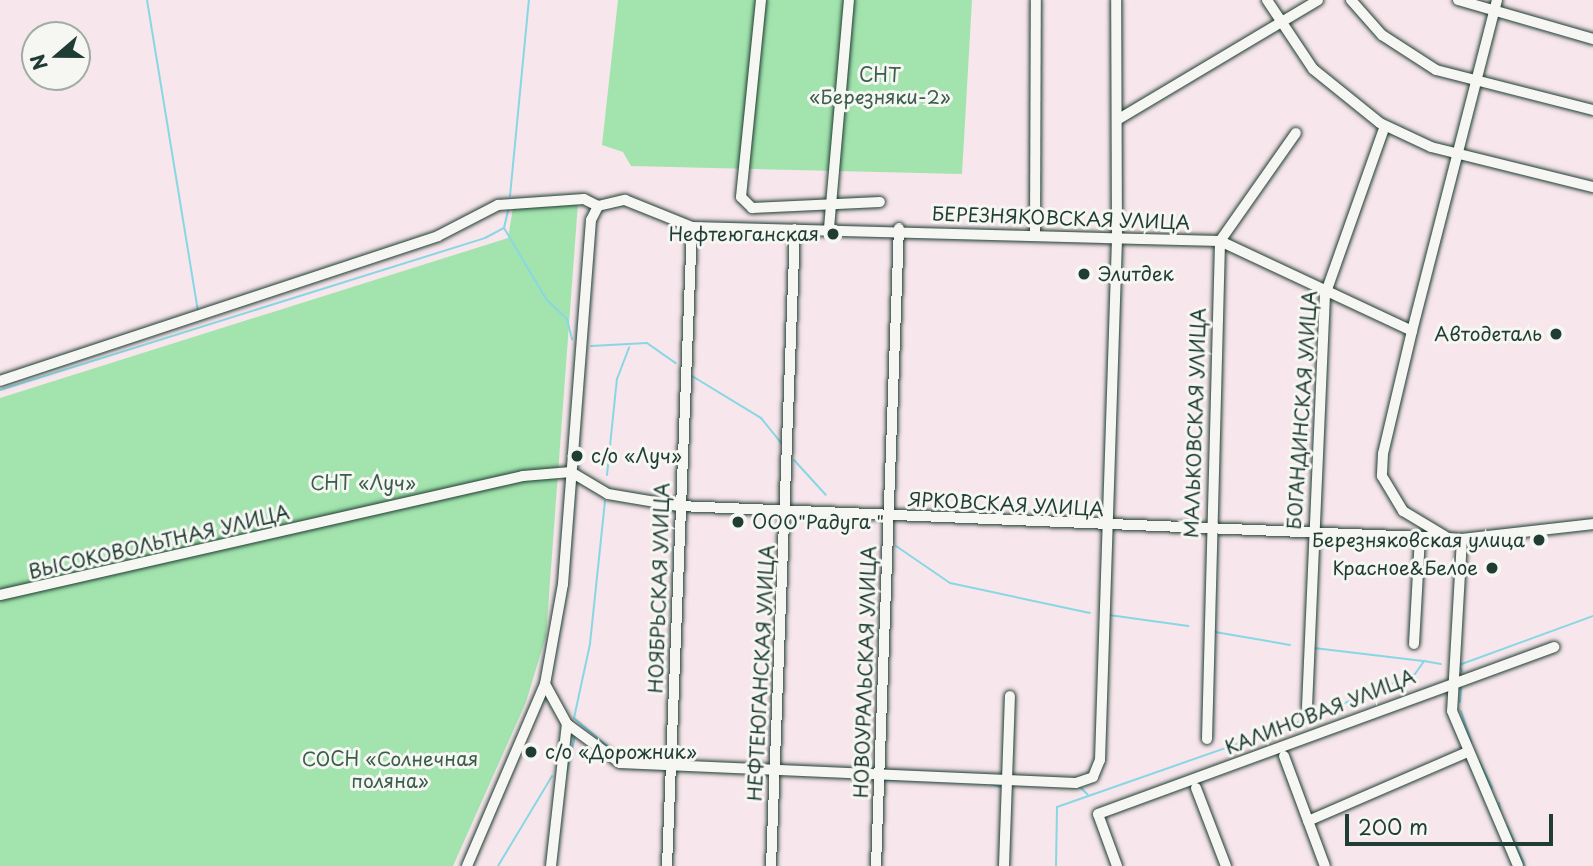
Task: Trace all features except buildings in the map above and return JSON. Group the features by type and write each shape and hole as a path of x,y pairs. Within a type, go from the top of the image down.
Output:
{"street":[{"path":"761,0 741,198 752,208 880,202"},
{"path":"829,228 827,205 849,0"},
{"path":"1035,236 1036,0"},
{"path":"545,684 567,724 620,763 1076,783 1093,777 1100,760 1105,526 1117,240 1116,0"},
{"path":"1266,0 1279,23 1329,85 1385,126 1459,155 1593,187"},
{"path":"1117,120 1318,0"},
{"path":"1351,0 1399,49 1476,85 1593,110"},
{"path":"1458,0 1493,14 1593,39"},
{"path":"1497,0 1412,331 1382,476 1403,511 1448,538 1462,539 1593,524"},
{"name":"БОГАНДИНСКАЯ УЛИЦА","path":"1307,707 1311,534 1325,295 1385,126"},
{"path":"1220,241 1296,132"},
{"name":"БЕРЕЗНЯКОВСКАЯ УЛИЦА","path":"0,381 438,236 498,205 584,199 598,206 625,200 692,226 899,228 1117,240 1220,241 1325,295 1397,319 1412,331"},
{"path":"467,866 545,684 564,584 591,220 598,206"},
{"name":"НОЯБРЬСКАЯ УЛИЦА","path":"667,866 692,226"},
{"name":"НОВОУРАЛЬСКАЯ УЛИЦА","path":"876,866 899,228"},
{"name":"НЕФТЕЮГАНСКАЯ УЛИЦА","path":"771,866 795,229"},
{"name":"МАЛЬКОВСКАЯ УЛИЦА","path":"1207,739 1208,529 1220,241"},
{"name":"ЯРКОВСКАЯ УЛИЦА","path":"571,472 608,494 679,506 1105,526 1448,538"},
{"name":"ВЫСОКОВОЛЬТНАЯ УЛИЦА","path":"0,596 523,476 571,472"},
{"path":"1414,645 1420,537"},
{"path":"1462,539 1452,711 1465,753 1518,866"},
{"name":"КАЛИНОВАЯ УЛИЦА","path":"1117,866 1098,814 1453,680 1555,647"},
{"path":"1004,866 1010,696"},
{"path":"551,866 567,724"},
{"path":"1308,821 1465,753"},
{"path":"1284,756 1325,866"},
{"path":"1196,788 1226,866"}],"green space":[{"name":"СНТ «Березняки-2»","path":"618,0 972,0 962,174 631,166 623,152 602,145"},
{"name":"СНТ «Луч»","path":"578,203 546,636 526,702 453,866 0,866 0,398 508,238 513,208"}],"waterway":[{"path":"147,0 198,310"},
{"path":"510,196 529,0"},
{"path":"0,390 485,238 504,228 508,210"},
{"path":"504,228 546,299 567,319 572,339"},
{"path":"591,346 647,343 676,363"},
{"path":"607,475 617,379 629,347"},
{"path":"692,376 761,418 781,443"},
{"path":"794,460 826,495"},
{"path":"605,501 590,644 574,718 619,756 648,759"},
{"path":"896,546 950,583 1090,613"},
{"path":"1109,615 1188,626"},
{"path":"1462,671 1459,665 1593,616"},
{"path":"1215,632 1290,645"},
{"path":"1314,648 1423,661"},
{"path":"1056,866 1057,807 1294,724 1415,674 1424,661 1441,664"},
{"path":"1460,702 1461,686"},
{"path":"1461,711 1471,742"},
{"path":"566,775 575,736"},
{"path":"1479,761 1492,788"},
{"path":"498,866 552,776"},
{"path":"886,780 898,780"},
{"path":"991,784 1000,787"},
{"path":"1080,787 1088,795"},
{"path":"1499,803 1500,811"},
{"path":"1507,826 1525,866"}],"place":[{"name":"Нефтеюганская","path":"833,234"},
{"name":"Элитдек","path":"1084,274"},
{"name":"Автодеталь","path":"1556,334"},
{"name":"с/о «Луч»","path":"577,456"},
{"name":"ООО\"Радуга \"","path":"738,522"},
{"name":"Березняковская улица","path":"1539,540"},
{"name":"Красное&Белое","path":"1492,568"},
{"name":"с/о «Дорожник»","path":"531,752"}],"park label":[{"name":"СОСН «Солнечная поляна»","path":"390,770"}]}
